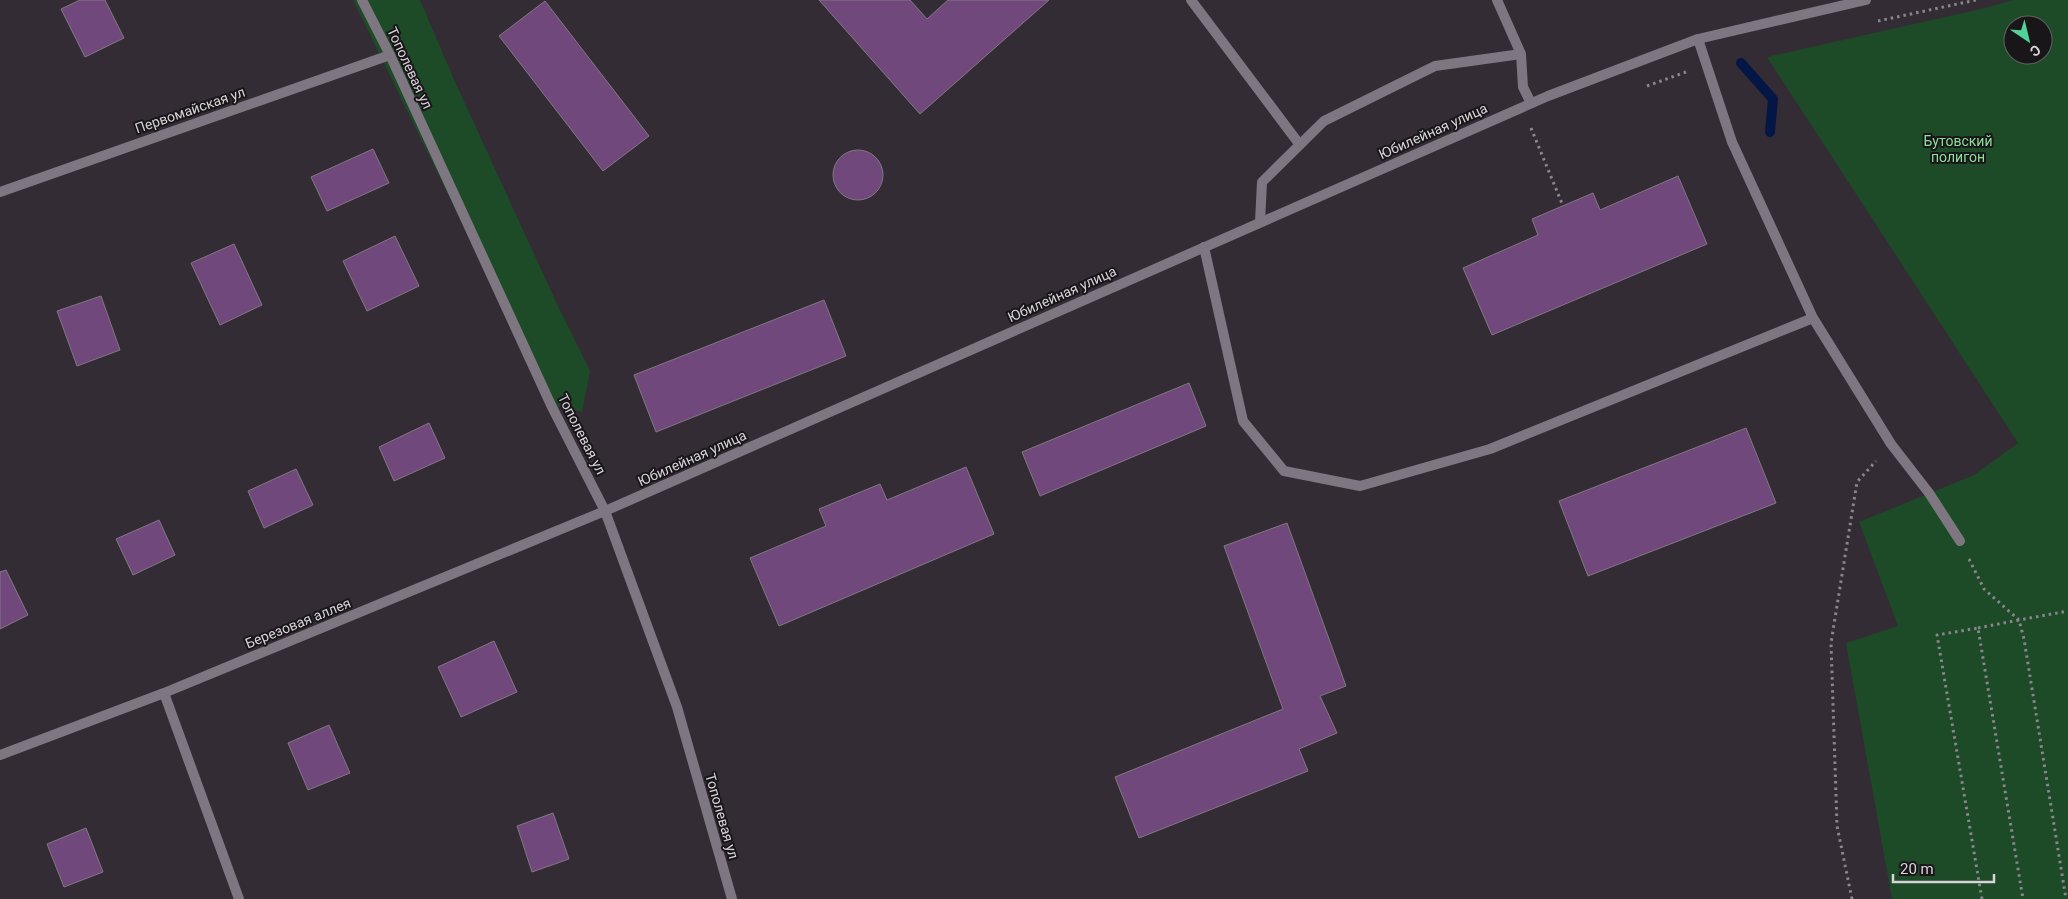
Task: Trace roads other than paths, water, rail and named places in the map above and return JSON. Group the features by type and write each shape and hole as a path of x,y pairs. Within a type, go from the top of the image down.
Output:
{"street":[{"name":"Тополевая ул","path":"362,0 390,55 551,405 605,511 677,707 732,899"},
{"path":"1191,0 1300,145"},
{"path":"1497,0 1521,54 1524,87 1531,103"},
{"path":"1866,0 1698,39 1732,142 1814,318 1891,444 1929,493 1960,541"},
{"name":"Юбилейная улица","path":"605,511 1531,103 1698,39"},
{"path":"1260,222 1262,182 1324,121 1435,66 1521,54"},
{"name":"Первомайская ул","path":"0,192 390,55"},
{"path":"1204,247 1243,421 1284,471 1360,486 1490,449 1814,318"},
{"name":"Березовая аллея","path":"0,755 164,693 605,511"},
{"path":"164,693 239,899"}],"waterway":[{"path":"1741,63 1773,99 1770,132"}],"park label":[{"name":"Бутовский полигон","path":"1958,150"}]}
